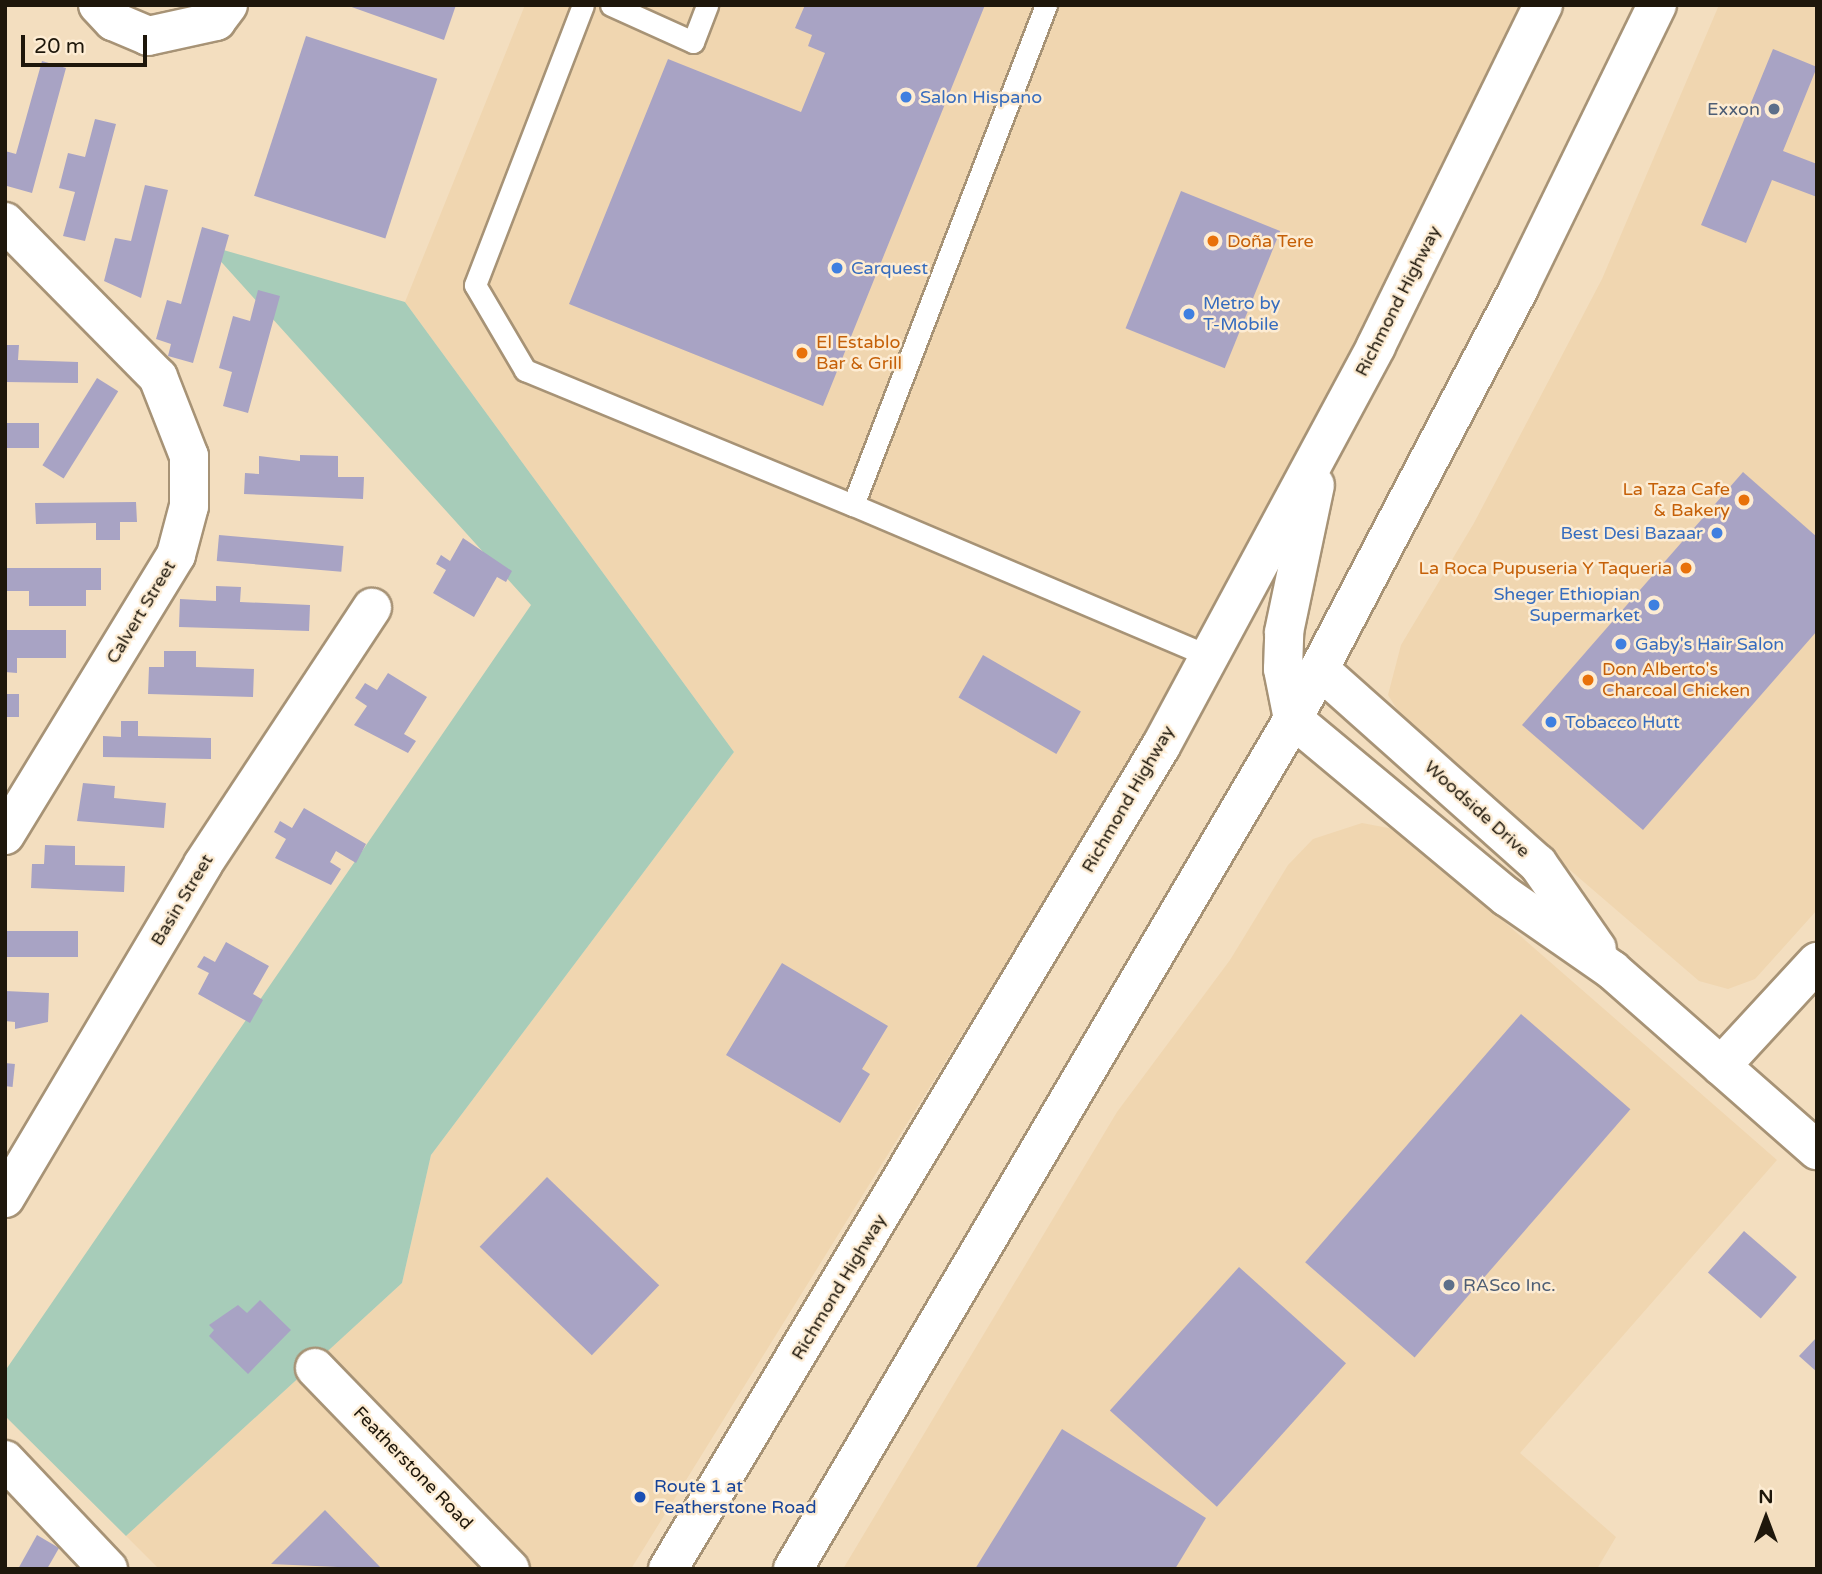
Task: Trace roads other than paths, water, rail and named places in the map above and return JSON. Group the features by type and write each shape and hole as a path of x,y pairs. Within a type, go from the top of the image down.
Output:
{"main road":[{"path":"98,5 113,21 148,36 216,21 228,5"},
{"name":"Richmond Highway","path":"668,1569 1029,972 1207,655 1324,442 1543,5"},
{"path":"793,1569 1293,719 1520,288 1657,5"},
{"name":"Calvert Street","path":"5,223 158,377 186,445 189,506 176,555 5,835"},
{"path":"1293,719 1283,669 1284,632 1324,442"},
{"name":"Basin Street","path":"5,1198 203,864 372,608"},
{"name":"Woodside Drive","path":"1320,668 1538,864 1612,970"},
{"name":"Woodside Drive","path":"1293,719 1507,897 1612,970 1817,1150"},
{"path":"1721,1066 1817,962"},
{"name":"Featherstone Road","path":"315,1368 510,1569"},
{"path":"5,1460 108,1569"}],"lane":[{"path":"583,5 475,285 525,370 1207,655"},
{"path":"611,5 693,42 707,5"},
{"path":"853,505 1046,5"}],"place":[{"name":"Salon Hispano","path":"906,97"},
{"name":"Exxon","path":"1774,109"},
{"name":"Doña Tere","path":"1213,241"},
{"name":"Carquest","path":"837,268"},
{"name":"Metro by T-Mobile","path":"1189,314"},
{"name":"El Establo Bar & Grill","path":"802,353"},
{"name":"La Taza Cafe & Bakery","path":"1744,500"},
{"name":"Best Desi Bazaar","path":"1717,533"},
{"name":"La Roca Pupuseria Y Taqueria","path":"1686,568"},
{"name":"Sheger Ethiopian Supermarket","path":"1654,605"},
{"name":"Gaby's Hair Salon","path":"1621,644"},
{"name":"Don Alberto's Charcoal Chicken","path":"1588,680"},
{"name":"Tobacco Hutt","path":"1551,722"},
{"name":"RASco Inc.","path":"1449,1285"},
{"name":"Route 1 at Featherstone Road","path":"640,1497"}]}
